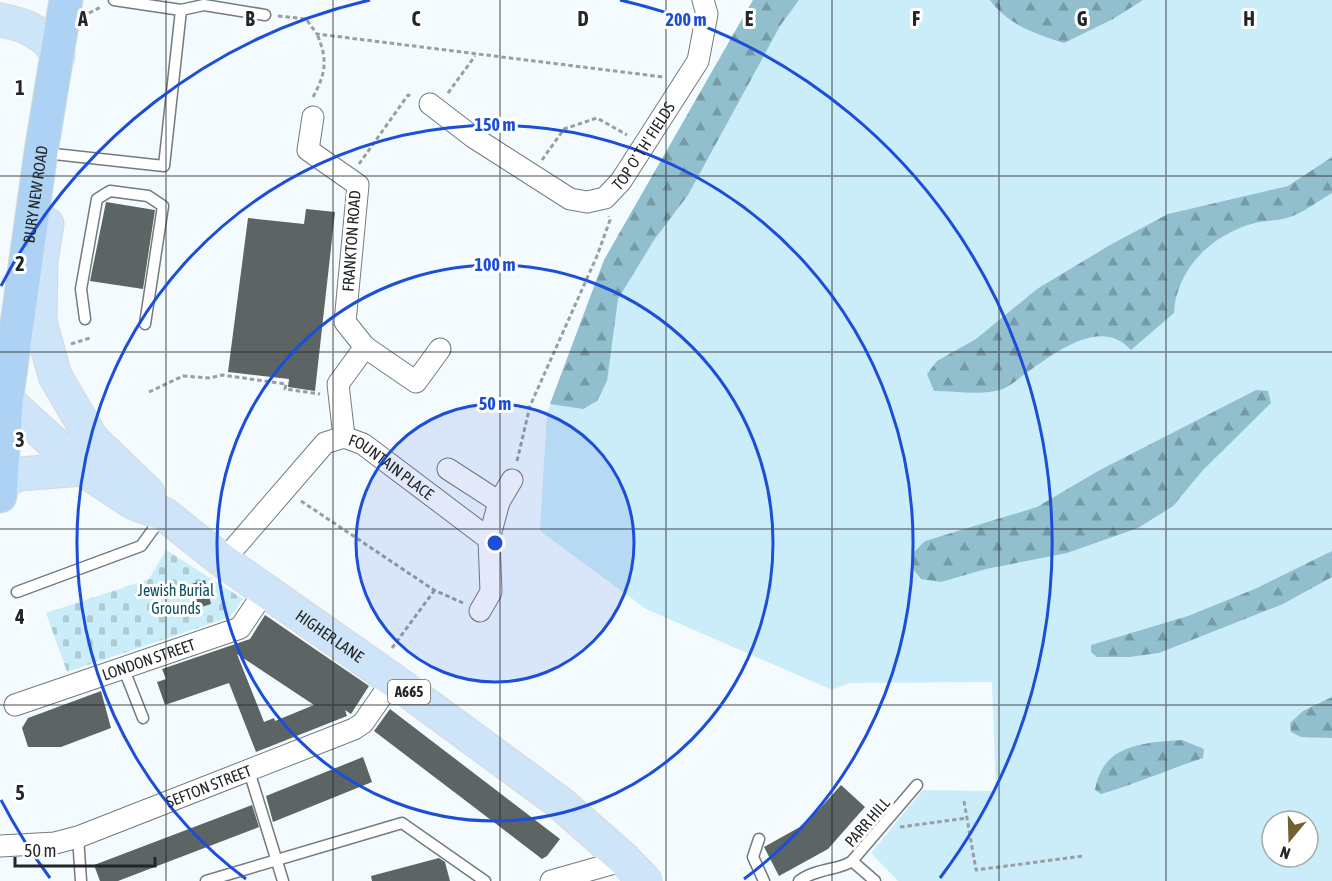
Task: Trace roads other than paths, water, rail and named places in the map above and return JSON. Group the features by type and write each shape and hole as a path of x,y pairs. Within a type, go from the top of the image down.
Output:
{"highway":[{"name":"BURY NEW ROAD","path":"1,489 3,398 41,152 49,45 44,0"},
{"name":"BURY NEW ROAD","path":"0,295 49,45 74,8"}],"main road":[{"path":"0,15 20,0"},
{"path":"0,20 16,23 49,45"},
{"path":"41,152 52,185 42,261 40,321 55,376 93,439 146,491 164,514"},
{"name":"HIGHER LANE","path":"3,398 82,469 134,503 164,514 265,591 390,667 559,802 635,870"},
{"path":"1,489 19,474 82,469"}],"street":[{"name":"TOP O' TH' FIELDS","path":"433,107 531,175 570,199 586,202 605,198 621,181 698,61 707,14 703,0"},
{"name":"FRANKTON ROAD","path":"313,117 308,150 358,185 345,322 365,346 416,382 440,349"},
{"path":"344,437 338,384 365,346"},
{"name":"FOUNTAIN PLACE","path":"223,561 326,443 344,437 363,444 489,539"},
{"path":"448,468 499,502"},
{"path":"480,611 491,592 489,539 499,502 512,480"},
{"name":"LONDON STREET","path":"15,705 35,688 123,668 240,628 265,591"},
{"name":"SEFTON STREET","path":"0,846 55,843 78,837 354,729 363,723 390,667"},
{"path":"551,881 635,870"}],"lane":[{"path":"114,0 181,10 204,5 265,15"},
{"path":"41,152 164,166 181,10"},
{"path":"86,319 81,289 88,246 98,199 110,190 148,196 163,206 145,324"},
{"path":"17,592 141,546 164,514"},
{"path":"123,668 143,718"},
{"path":"249,771 283,881"},
{"name":"PARR HILL","path":"799,881 828,867 843,866 852,861 917,785"},
{"path":"206,881 402,823 485,881"},
{"path":"78,837 81,881"},
{"path":"759,839 753,857 764,881"},
{"path":"852,861 875,881"}],"park label":[{"name":"Jewish Burial Grounds","path":"176,599"}]}
